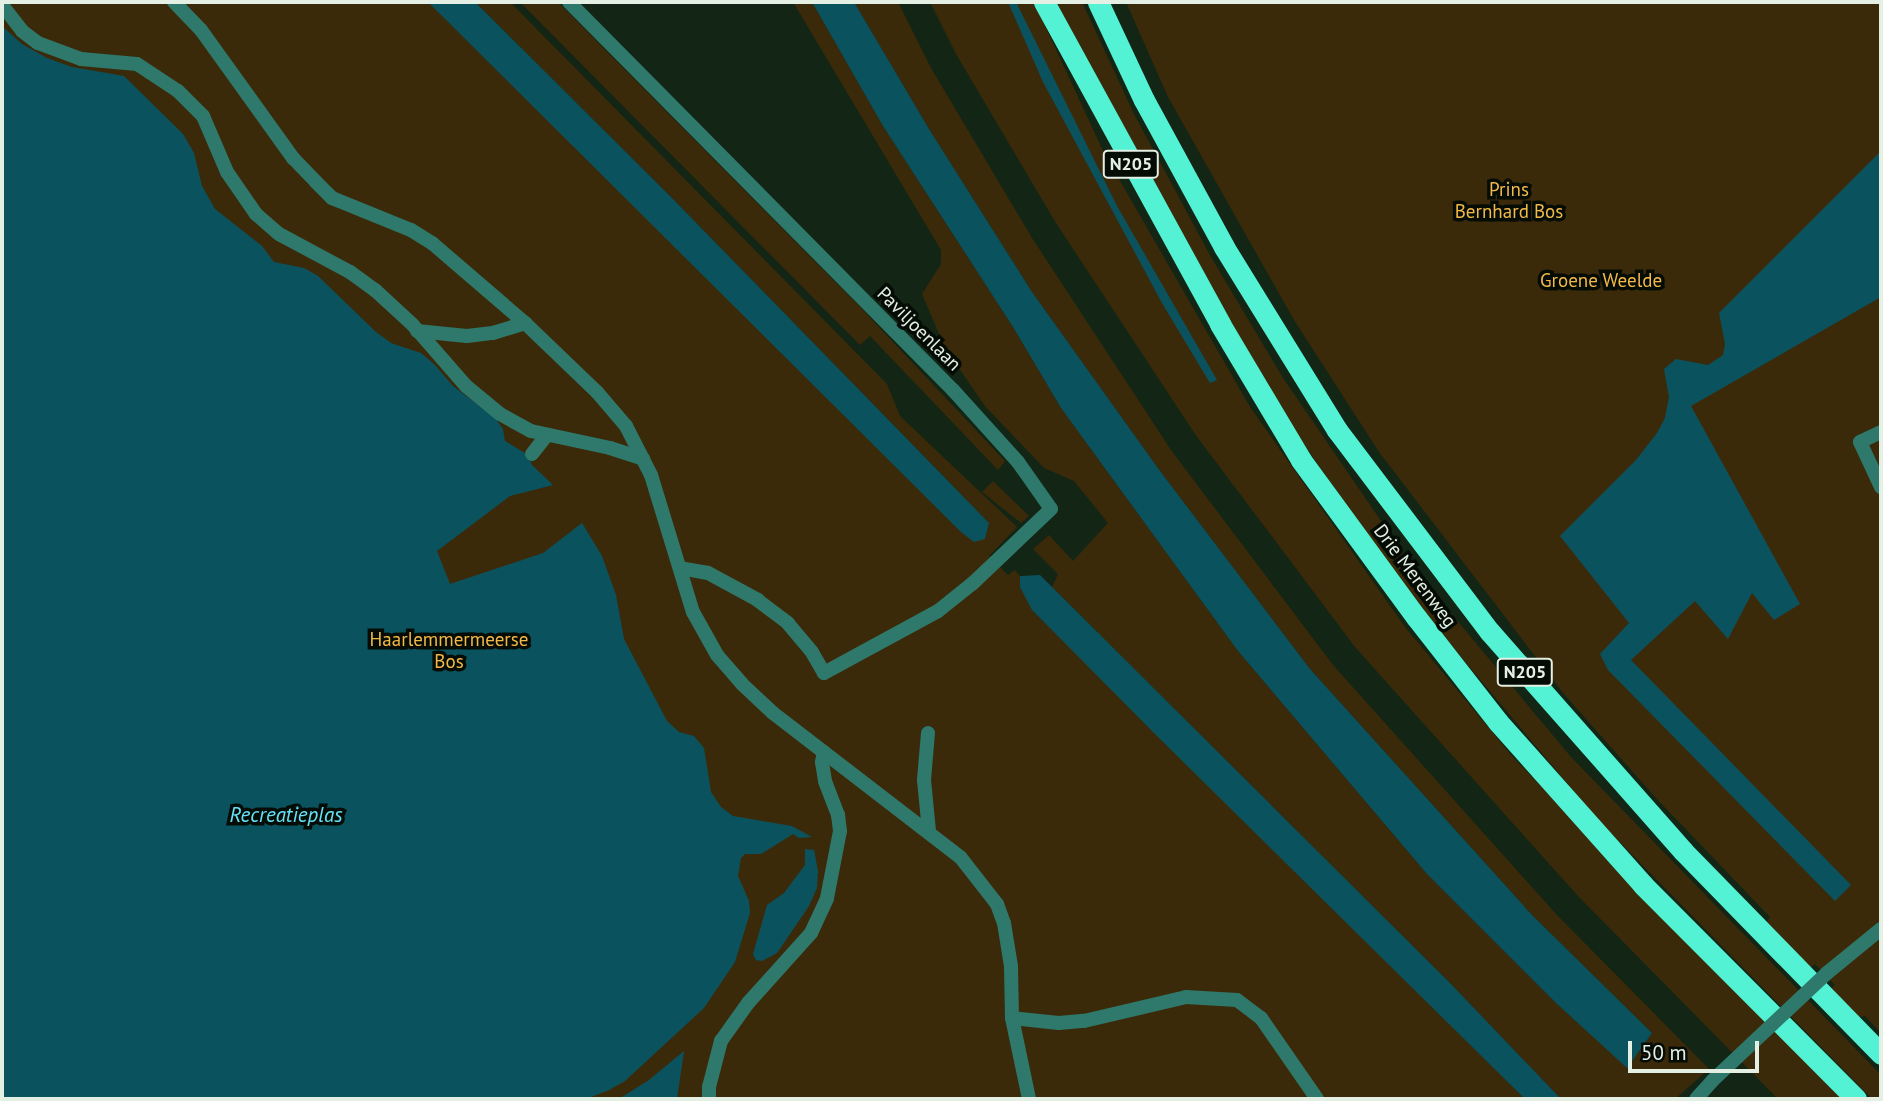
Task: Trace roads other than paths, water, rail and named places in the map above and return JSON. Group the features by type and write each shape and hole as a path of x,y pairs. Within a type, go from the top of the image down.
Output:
{"highway":[{"name":"Drie Merenweg","path":"1044,2 1220,324 1301,460 1407,606 1498,722 1643,886 1856,1099"},
{"name":"Drie Merenweg","path":"1098,2 1144,100 1224,247 1337,430 1499,643 1683,852 1881,1054"}],"street":[{"path":"174,2 209,40 293,158 332,198 411,230 432,243 525,323 611,407 626,426 651,475 693,612 718,655 760,701 961,858 997,904 1004,923 1011,966 1012,1018 1029,1099"},
{"name":"Paviljoenlaan","path":"569,2 953,390 1018,462 1051,509 973,583 938,611 824,673 812,652 788,623 758,600 708,573 680,568"},
{"path":"2,5 22,32 38,43 81,59 137,64 178,91 203,116 227,172 256,214 279,234 350,272 375,290 417,331 466,386 500,414 546,436 600,446 643,459"},
{"path":"417,331 467,336 493,333 525,323"},
{"path":"1881,432 1860,442 1881,487"},
{"path":"532,454 546,436"},
{"path":"928,733 924,780 929,831"},
{"path":"709,1099 714,1060 721,1041 748,1003 811,933 827,898 840,831 838,815 825,781 822,762 824,752"},
{"path":"1696,1099 1827,973 1881,929"},
{"path":"1012,1018 1059,1023 1084,1021 1186,997 1237,1000 1261,1018 1317,1099"}],"water":[{"path":"428,2 475,2 670,196 989,523 985,539 974,542 961,532"},
{"path":"812,2 854,2 929,129 1032,292 1160,471 1310,669 1532,915 1652,1033 1627,1068 1556,1003 1427,874 1238,651 1061,408 1013,327 883,126"},
{"path":"1008,2 1016,2 1117,206 1217,380 1210,383 1162,303 1043,82"},
{"name":"Recreatieplas","path":"2,26 22,44 47,58 72,67 124,76 183,134 194,153 202,186 215,209 262,246 274,262 304,268 318,276 376,332 391,343 421,353 453,386 495,418 503,429 505,441 528,455 532,465 553,485 510,496 437,551 450,584 543,553 582,523 602,556 616,595 624,639 667,721 679,732 694,736 704,748 711,792 721,807 733,816 792,826 812,837 799,838 793,834 761,854 745,854 741,858 738,876 749,901 750,913 735,962 704,1008 625,1081 586,1099 2,1099"},
{"path":"1881,151 1881,297 1691,406 1800,604 1774,620 1752,593 1728,639 1695,601 1631,660 1851,885 1835,901 1608,670 1600,654 1629,623 1560,536 1636,460 1657,433 1665,418 1669,397 1664,369 1676,359 1708,365 1723,355 1725,344 1719,313"},
{"path":"1040,575 1450,983 1561,1099 1525,1099 1157,736 1032,610 1020,587 1020,576"},
{"path":"805,849 814,850 818,871 817,888 809,906 777,953 762,961 756,960 753,954 767,905 784,893 805,865"},
{"path":"684,1051 677,1099 619,1099 649,1080"}],"park label":[{"name":"Prins Bernhard Bos","path":"1509,201"},
{"name":"Groene Weelde","path":"1601,281"},
{"name":"Haarlemmermeerse Bos","path":"449,651"}]}
